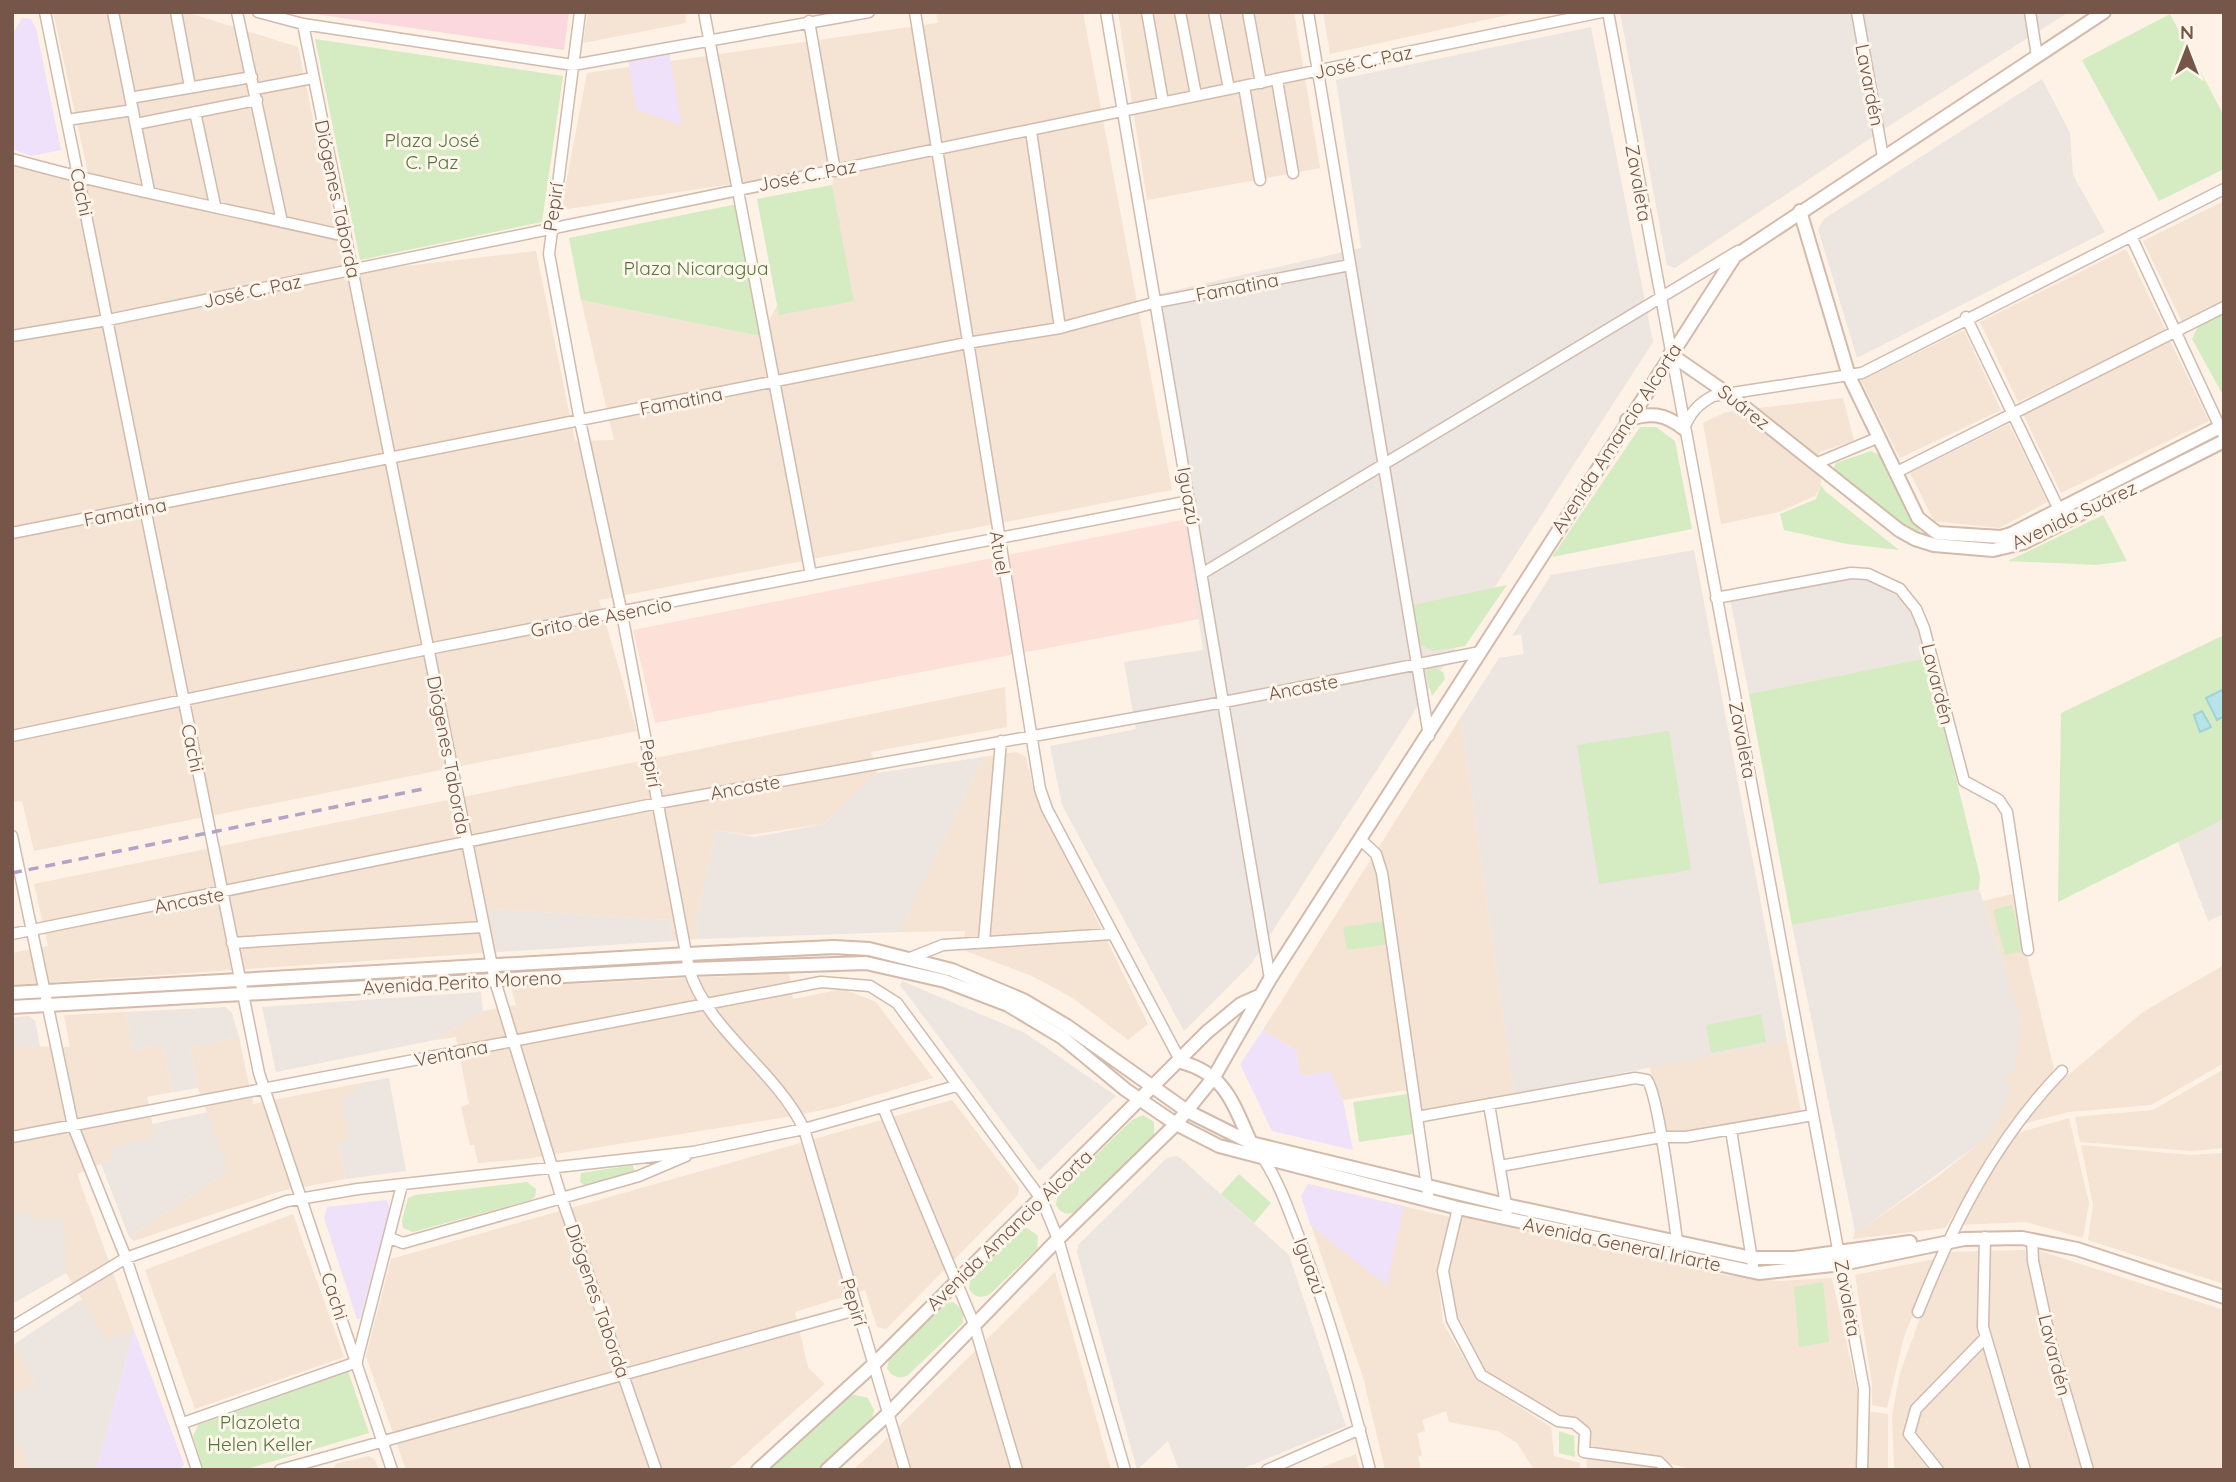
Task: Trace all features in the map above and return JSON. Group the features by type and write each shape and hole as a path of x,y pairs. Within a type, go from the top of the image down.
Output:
{"main road":[{"name":"Avenida Amancio Alcorta","path":"827,1470 888,1413 1058,1238 1176,1124 1214,1077 1270,979 1429,736 1726,267 1747,245 2104,12"},
{"path":"1800,211 1849,376 1895,473"},
{"name":"Suárez","path":"1670,354 1728,394 1815,464"},
{"path":"1627,420 1651,414 1663,416 1684,429"},
{"name":"Avenida Suárez","path":"1895,473 1918,518 1931,531 2001,537 2223,432"},
{"name":"Avenida Suárez","path":"1815,464 1899,530 1934,545 1993,550 2008,548 2066,522 2223,432"},
{"name":"Avenida Perito Moreno","path":"12,993 238,978 834,947 869,949 911,965"},
{"name":"Avenida Perito Moreno","path":"12,1007 834,962 911,965"},
{"name":"Avenida General Iriarte","path":"911,965 952,970 1023,1000 1066,1026 1187,1111 1251,1143 1506,1205 1677,1242 1753,1265"},
{"name":"Avenida General Iriarte","path":"911,965 1008,1005 1063,1038 1140,1100 1176,1124 1219,1146 1264,1161 1458,1209 1679,1256 1795,1272 1841,1259 1987,1230 2025,1230 2061,1239 2077,1249"},
{"name":"Avenida Amancio Alcorta","path":"758,1470 873,1365 957,1280 1042,1200 1151,1088 1181,1062 1207,1032 1241,1004 1261,995"},
{"path":"1181,1062 1195,1065 1214,1077"},
{"name":"Iguazú","path":"1214,1077 1228,1093 1251,1143"},
{"name":"Avenida General Iriarte","path":"1947,1239 2032,1239 2077,1249 2224,1297"}],"street":[{"name":"Cachi","path":"45,12 183,703 225,893 241,994 265,1088 392,1470"},
{"path":"113,12 149,191"},
{"path":"176,12 190,87"},
{"path":"237,12 282,222"},
{"path":"258,12 303,24 573,65 869,12"},
{"name":"Pepirí","path":"580,12 550,229 551,267 580,421 622,614 689,969 706,1003 785,1097 804,1129 905,1470"},
{"path":"704,12 811,575"},
{"name":"Atuel","path":"915,12 1037,776 1047,809 1181,1062"},
{"name":"Iguazú","path":"1106,12 1270,979"},
{"path":"1147,12 1163,102"},
{"path":"1180,12 1196,95"},
{"path":"1214,12 1228,89"},
{"path":"1248,12 1261,83"},
{"path":"1308,12 1429,736"},
{"name":"José C. Paz","path":"12,336 108,320 1602,12"},
{"name":"Zavaleta","path":"1608,12 1864,1389 1862,1470"},
{"name":"Lavardén","path":"1857,12 1883,157"},
{"path":"2029,12 2037,56"},
{"path":"809,21 835,171"},
{"name":"Diógenes Taborda","path":"303,24 495,981 561,1196 656,1470"},
{"path":"130,98 252,76"},
{"path":"136,124 195,112 313,78"},
{"path":"1276,80 1293,173"},
{"path":"1244,86 1260,180"},
{"path":"67,120 133,110"},
{"path":"195,112 215,205"},
{"path":"1031,131 1060,328"},
{"path":"12,159 79,178 215,205 345,236"},
{"path":"1684,429 1689,415 1699,404 1713,396 1861,373 1966,317 2224,189"},
{"path":"2131,236 2223,432"},
{"path":"1203,573 1747,245"},
{"name":"Famatina","path":"12,533 145,509 967,343 1060,328 1157,302 1350,265"},
{"path":"1895,473 2224,307"},
{"path":"1966,317 2066,522"},
{"path":"1815,464 1877,438"},
{"name":"Grito de Asencio","path":"12,736 183,703 428,649 622,614 1190,501"},
{"name":"Lavardén","path":"1716,598 1858,572 1888,582 1909,598 1924,628 1964,781 1998,800 2007,812 2028,950"},
{"name":"Ancaste","path":"12,934 225,893 658,803 1224,702 1480,652"},
{"path":"984,941 1001,741"},
{"path":"12,836 73,1126 126,1258 197,1470"},
{"path":"1360,839 1376,855 1382,873 1429,1201"},
{"path":"232,943 483,927"},
{"path":"911,965 943,945 1112,933"},
{"name":"Ventana","path":"12,1138 821,982 856,983 888,995 897,1003 956,1086"},
{"path":"1918,1312 1947,1239 2018,1121 2062,1071"},
{"path":"1417,1117 1640,1077 1651,1084 1679,1256"},
{"path":"12,1327 126,1258 302,1198 693,1152 804,1129 956,1086 1042,1200 1058,1238 1125,1470"},
{"path":"1489,1104 1508,1219"},
{"path":"883,1107 974,1324 1017,1470"},
{"path":"1500,1166 1661,1137 1686,1137 1813,1115"},
{"path":"1731,1130 1753,1265"},
{"name":"Iguazú","path":"1251,1143 1264,1161 1289,1211 1318,1287 1370,1470"},
{"path":"390,1238 403,1243 639,1176 693,1152"},
{"path":"183,1423 357,1362 402,1185"},
{"path":"1458,1209 1443,1271 1452,1320 1481,1375 1558,1421 1574,1423 1585,1432 1584,1452 1659,1462 1667,1470"},
{"path":"1985,1237 1982,1315 1985,1338 2025,1470"},
{"name":"Lavardén","path":"2032,1239 2033,1261 2050,1339 2088,1470"},
{"path":"285,1469 856,1310"},
{"path":"1937,1470 1909,1434 1916,1409 1985,1338"},
{"path":"1267,1470 1360,1429"}],"shaded area":[{"path":"53,12 186,12 298,47 345,273 536,251 575,441 614,440 581,300 760,336 777,306 854,301 832,186 836,168 561,210 587,73 938,23 936,12 1083,12 1172,490 599,600 637,731 34,851 22,801 12,802 12,166 88,173"},
{"path":"301,12 569,12 564,50"},
{"path":"588,12 685,12 686,23 583,43"},
{"path":"1118,12 1294,12 1320,168 1147,200"},
{"path":"1323,12 1521,12 1330,54"},
{"path":"1620,12 2069,12 1898,120 1675,268 1667,265"},
{"path":"22,18 31,19 36,28 61,150 31,156 12,149 12,35"},
{"path":"1591,27 1653,342 1252,963 1184,1031 1062,805 1050,746 1136,729 1124,662 1203,650 1154,295 1361,248 1336,80"},
{"path":"669,52 682,126 636,109 628,59"},
{"path":"2042,79 2070,133 2073,175 2105,232 1857,358 1818,229 1824,219"},
{"path":"2224,201 2224,302 2182,322 2143,241"},
{"path":"2126,249 2166,331 2018,402 1980,322"},
{"path":"1964,330 2001,410 1900,458 1861,381"},
{"path":"2170,341 2209,421 2061,493 2023,414"},
{"path":"1843,398 1854,441 1819,452 1821,485 1815,496 1779,512 1721,524 1703,423 1726,412"},
{"path":"2009,424 2048,502 1999,528 1934,521 1910,473"},
{"path":"1187,519 1199,619 655,723 633,630"},
{"path":"1694,550 1787,1041 1514,1094 1461,717 1499,658 1524,654 1521,634 1512,636 1551,575"},
{"path":"1859,575 1903,599 1920,625 1927,658 1749,694 1730,599"},
{"path":"1005,687 1007,727 871,752 877,773 824,824 748,835 716,830 696,924 698,939 672,941 670,920 489,909 499,952 12,985 12,953 48,946 34,884"},
{"path":"1461,717 1514,1094 1489,1104 1417,1117 1413,1089 1343,1100 1330,1072 1301,1076 1296,1050 1263,1030"},
{"path":"1016,752 1026,757 1034,792 1148,1024 1128,1040 1073,998 1032,976 963,950 965,931 900,932 983,757"},
{"path":"983,757 900,932 698,939 696,924 716,830 755,837 824,824 877,773"},
{"path":"2224,819 2224,914 2208,921 2178,842"},
{"path":"1979,889 2021,1020 2015,1070 2005,1078 2011,1087 1992,1134 1862,1229 1855,1231 1792,925"},
{"path":"2012,894 2054,1069 2016,1119 1945,1228 1853,1239 1855,1231 1862,1229 1937,1177 1992,1133 2011,1087 2005,1078 2021,1020 1983,901"},
{"path":"488,909 670,920 672,941 499,952"},
{"path":"2224,965 2224,1063 2151,1105 2069,1112 2018,1125 2059,1083 2143,1012"},
{"path":"789,973 793,999 843,989 876,1002 933,1078 833,1108 781,1118 525,1159 478,1163 474,1145 470,1145 461,1107 469,1104 456,1037 435,1040 483,1011 516,1005 511,987"},
{"path":"902,981 1025,1033 1116,1096 1039,1171 900,985"},
{"path":"481,992 483,1011 435,1040 276,1072 262,1007"},
{"path":"225,1007 232,1013 239,1037 190,1048 198,1088 173,1092 162,1044 133,1051 126,1012"},
{"path":"126,1012 133,1051 162,1044 173,1092 147,1097 155,1136 110,1149 113,1159 77,1174 134,1330 106,1340 66,1273 63,1219 30,1219 12,1212 12,1046 70,1047 64,1015"},
{"path":"29,1016 35,1021 40,1047 12,1046 12,1017"},
{"path":"1263,1030 1296,1050 1301,1076 1330,1072 1343,1100 1353,1150 1272,1131 1240,1064"},
{"path":"239,1037 253,1104 366,1082 342,1100 350,1138 338,1142 346,1179 281,1191 134,1241 129,1237 228,1171 198,1088 190,1048"},
{"path":"1787,1041 1801,1111 1663,1139 1650,1067"},
{"path":"2224,1069 2224,1148 2191,1151 2080,1142 2075,1117 2153,1110"},
{"path":"389,1078 406,1171 346,1179 338,1142 350,1138 341,1100 366,1082"},
{"path":"952,1100 1019,1187 1018,1195 886,1329 877,1327 865,1290 795,1312 808,1367 825,1384 728,1470 406,1470 366,1356 391,1259"},
{"path":"208,1112 228,1171 129,1237 101,1164 113,1159 109,1149 154,1136 152,1124"},
{"path":"2069,1118 2089,1203 2083,1238 2026,1222 1958,1225 2014,1134"},
{"path":"2081,1145 2190,1155 2224,1153 2224,1284 2088,1240 2093,1205"},
{"path":"1178,1156 1289,1255 1346,1426 1240,1470 1179,1470 1168,1441 1137,1470 1077,1252 1078,1245 1167,1158"},
{"path":"1308,1184 1450,1217 1437,1269 1443,1323 1476,1379 1551,1427 1554,1456 1580,1463 1580,1470 1534,1470 1517,1443 1498,1431 1449,1422 1446,1411 1422,1420 1425,1431 1417,1433 1422,1455 1418,1457 1421,1470 1385,1470 1363,1377 1301,1196"},
{"path":"1308,1184 1404,1206 1387,1286 1311,1226 1301,1196"},
{"path":"387,1200 390,1209 360,1319 357,1319 324,1218 327,1207"},
{"path":"12,1212 31,1213 31,1219 64,1219 66,1273 12,1304"},
{"path":"293,1214 344,1357 195,1409 145,1270"},
{"path":"1460,1214 1724,1275 1778,1281 1832,1278 1857,1390 1860,1470 1694,1470 1659,1461 1586,1451 1579,1433 1488,1374 1458,1316 1447,1274"},
{"path":"2025,1250 2067,1421 2082,1470 1894,1470 1892,1415 1900,1373 1944,1252"},
{"path":"2037,1250 2224,1310 2224,1470 2092,1470 2037,1268"},
{"path":"1935,1259 1904,1337 1887,1408 1872,1405 1872,1384 1855,1275"},
{"path":"1055,1272 1111,1470 853,1470 877,1448"},
{"path":"82,1299 106,1340 134,1330 96,1470 29,1470 23,1445 12,1448 12,1397 35,1381 13,1345"},
{"path":"134,1330 184,1464 181,1470 96,1470"},
{"path":"12,1346 35,1381 12,1397"},
{"path":"1866,1411 1888,1414 1888,1470 1867,1470"},
{"path":"23,1444 29,1470 12,1470 12,1448"},
{"path":"1356,1454 1360,1470 1315,1470"},
{"path":"1586,1454 1659,1464 1678,1470 1587,1470"},
{"path":"369,1456 375,1460 379,1470 333,1470 336,1464"}],"green space":[{"path":"2170,14 2224,116 2224,169 2159,201 2082,60"},
{"name":"Plaza José C. Paz","path":"315,39 563,76 542,222 360,260"},
{"path":"832,185 854,301 779,315 757,199"},
{"name":"Plaza Nicaragua","path":"742,203 760,336 581,300 569,238"},
{"path":"2224,313 2224,397 2192,339 2198,326"},
{"path":"1640,427 1656,427 1675,441 1692,529 1552,557"},
{"path":"1871,451 1879,455 1922,535 2000,543 2047,525 2018,540 2000,545 1956,542 1932,538 1921,535 1912,532 1833,470 1836,463"},
{"path":"1821,485 1899,550 1847,544 1784,530 1780,514 1816,499"},
{"path":"2103,515 2127,561 2096,565 2008,561"},
{"path":"1507,585 1465,646 1433,651 1420,644 1413,605"},
{"path":"2224,635 2224,819 2058,902 2061,713"},
{"path":"1927,658 1980,877 1979,889 1792,925 1749,694"},
{"path":"1434,668 1443,672 1445,679 1432,696 1425,671"},
{"path":"1669,731 1691,870 1599,884 1577,745"},
{"path":"2012,905 2023,951 2005,955 1993,910"},
{"path":"1385,921 1389,944 1347,950 1343,927"},
{"path":"1761,1014 1766,1042 1711,1053 1706,1025"},
{"path":"1407,1094 1413,1134 1359,1142 1353,1102"},
{"path":"1143,1115 1154,1122 1154,1135 1077,1211 1068,1214 1060,1210 1056,1205 1058,1192 1132,1120"},
{"path":"633,1165 634,1171 584,1185 580,1182 581,1173"},
{"path":"1239,1174 1271,1203 1254,1223 1221,1194"},
{"path":"527,1182 536,1189 535,1197 530,1200 413,1232 403,1228 402,1220 408,1198 415,1195"},
{"path":"1027,1228 1038,1236 1037,1249 990,1294 980,1297 975,1295 969,1288 971,1276 1018,1230"},
{"path":"1823,1282 1829,1342 1799,1347 1794,1287"},
{"path":"953,1302 963,1310 963,1323 908,1375 896,1377 891,1374 887,1368 890,1356 944,1304"},
{"name":"Plazoleta Helen Keller","path":"348,1371 369,1433 243,1470 204,1470 193,1436 198,1425"},
{"path":"851,1394 868,1398 874,1410 872,1419 816,1470 767,1470"},
{"path":"1559,1431 1574,1436 1575,1457 1559,1453"}],"water":[{"path":"2224,689 2224,716 2217,720 2206,698"},
{"path":"2202,711 2211,727 2200,732 2194,715"}],"railway":[{"path":"12,873 428,788"}]}
